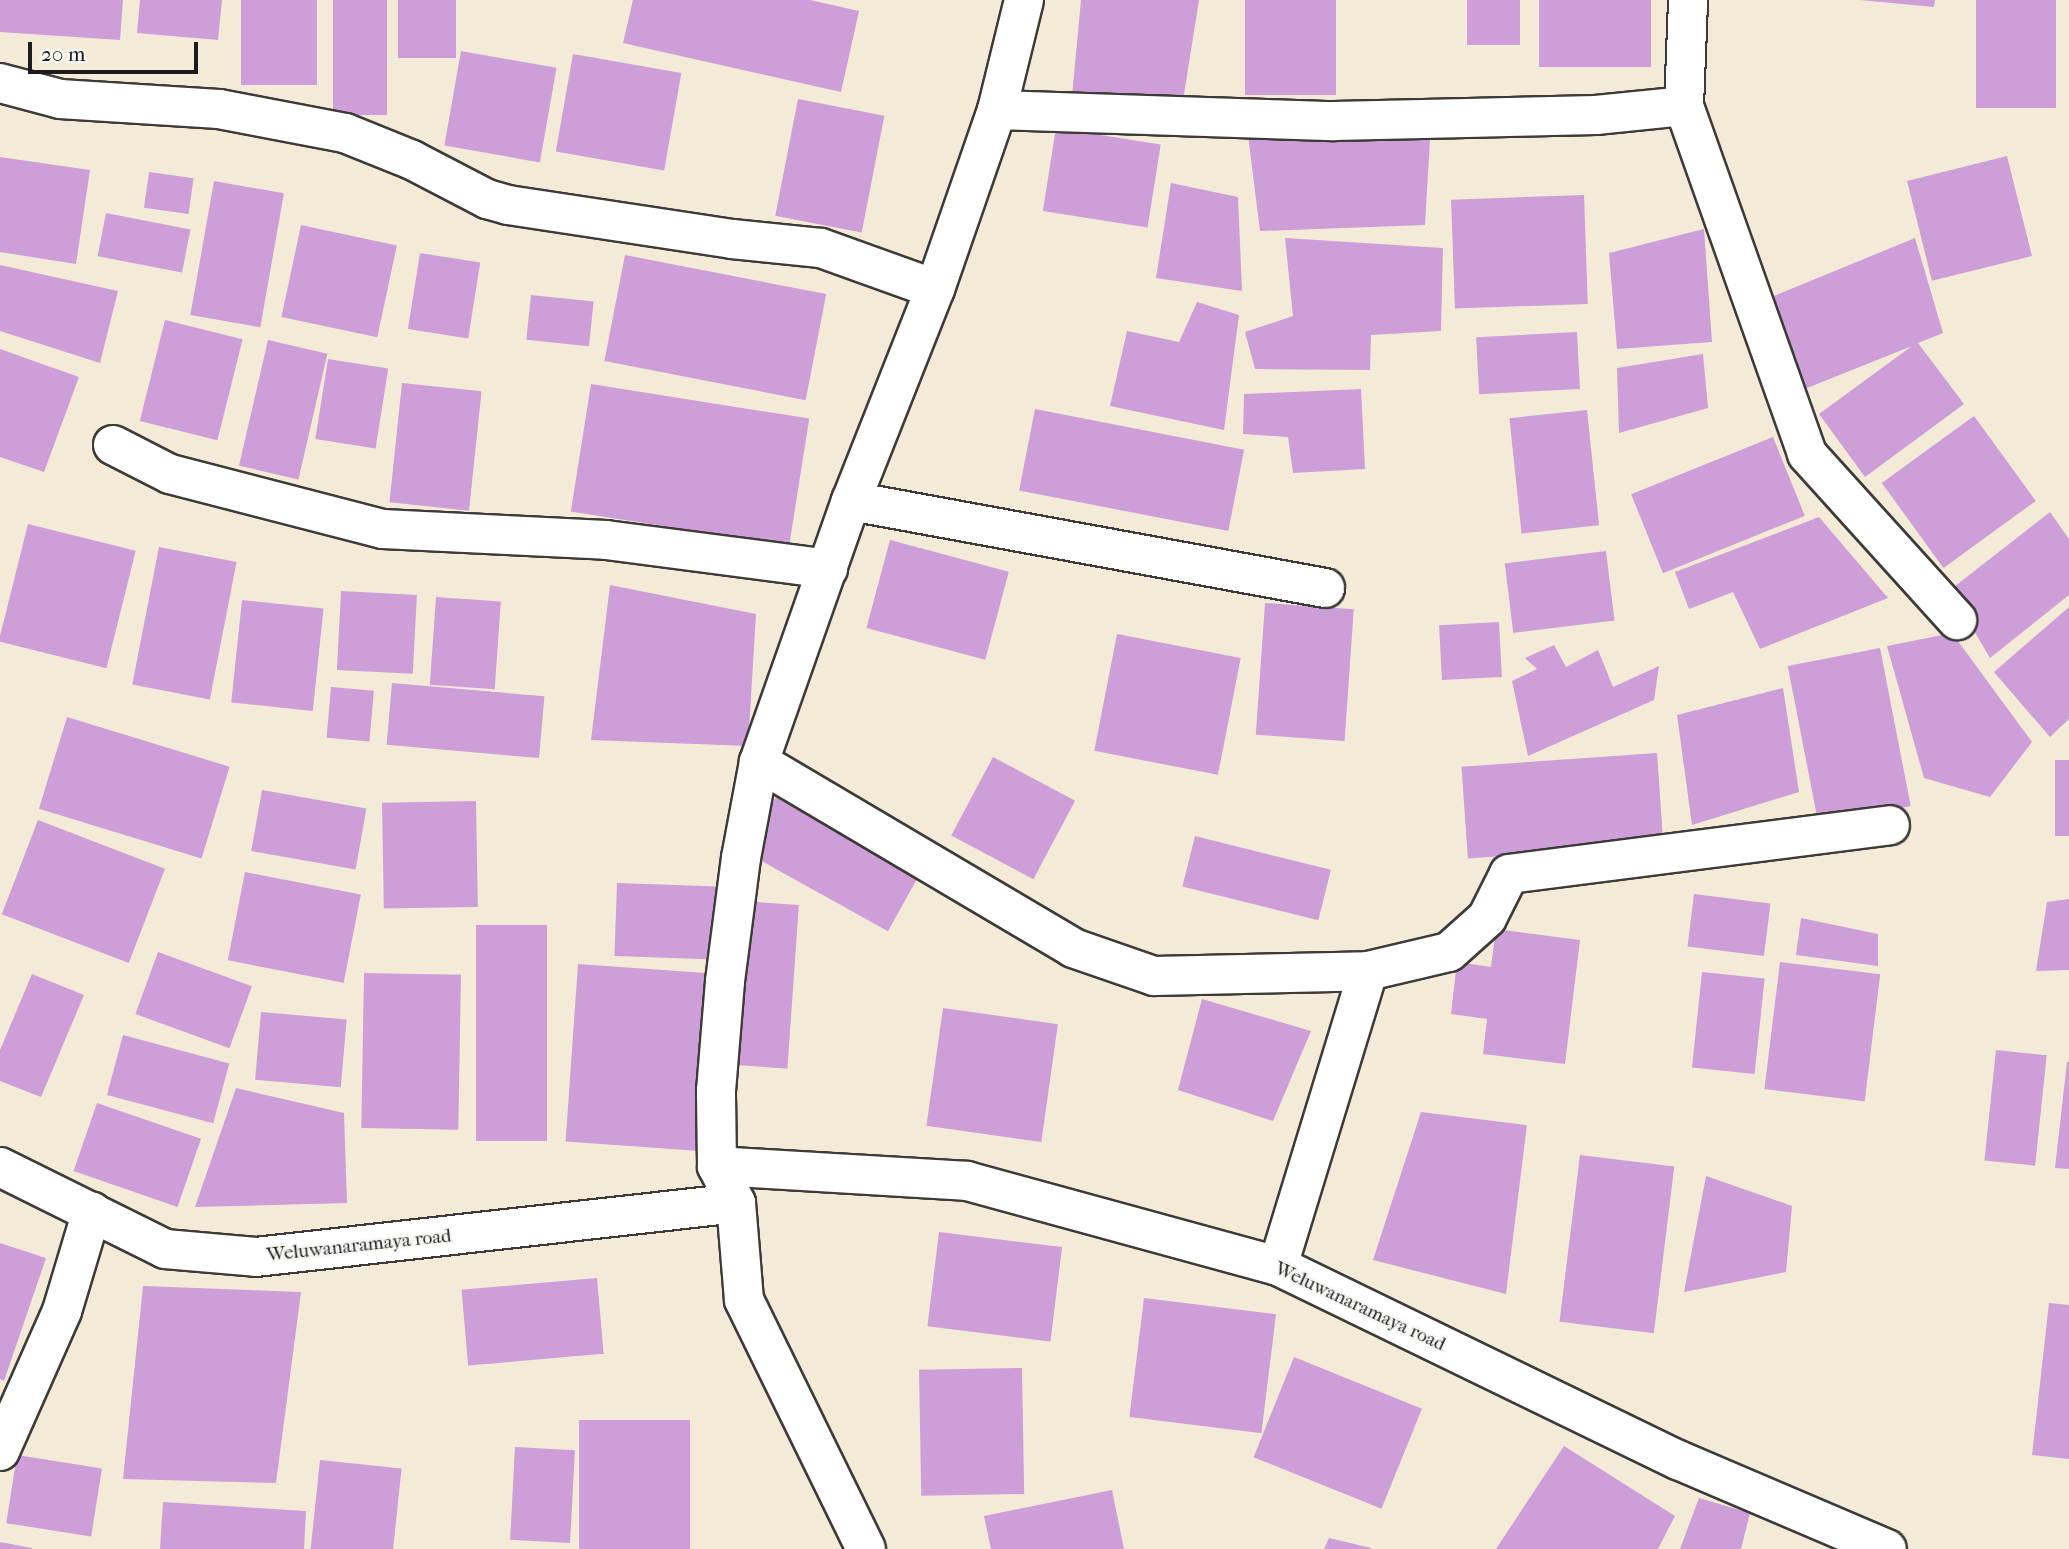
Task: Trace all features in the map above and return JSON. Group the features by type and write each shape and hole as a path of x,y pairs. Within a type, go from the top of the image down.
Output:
{"street":[{"path":"866,1549 744,1300 736,1203 717,1166 716,1091 725,981 741,858 759,762 850,501 935,289 997,110 1024,0"},
{"path":"1688,0 1684,106 1807,454 1957,620"},
{"path":"0,83 60,99 219,109 345,133 412,160 487,200 732,239 821,248 935,289"},
{"path":"997,110 1334,121 1596,115 1684,106"},
{"path":"113,445 170,474 383,528 606,540 828,569"},
{"path":"850,501 1325,588"},
{"path":"759,762 1073,948 1154,976 1368,971 1449,952 1487,918 1509,874 1890,825"},
{"path":"1278,1266 1368,971"},
{"name":"Weluwanaramaya road","path":"717,1166 967,1181 1278,1266 1678,1460 1887,1549"},
{"name":"Weluwanaramaya road","path":"0,1167 164,1249 256,1257 736,1203"},
{"path":"0,1451 62,1311 92,1211"}],"building":[{"path":"0,0 123,0 120,40 0,32"},
{"path":"140,0 222,0 218,40 137,33"},
{"path":"241,0 317,0 317,85 241,85"},
{"path":"333,0 387,0 387,115 333,115"},
{"path":"398,0 456,0 456,58 398,58"},
{"path":"633,0 810,0 859,11 841,92 623,43"},
{"path":"1081,0 1199,0 1181,113 1072,96"},
{"path":"1245,0 1336,0 1336,95 1245,95"},
{"path":"1467,0 1520,0 1520,45 1467,45"},
{"path":"1539,0 1651,0 1651,67 1539,67"},
{"path":"1860,0 1935,0 1934,7"},
{"path":"1976,0 2056,0 2056,108 1976,108"},
{"path":"461,51 557,68 540,162 444,146"},
{"path":"573,54 681,73 664,171 556,151"},
{"path":"798,99 884,116 862,233 775,216"},
{"path":"1247,127 1430,140 1425,225 1260,231"},
{"path":"1056,128 1161,145 1148,228 1043,211"},
{"path":"2007,156 2032,256 1932,281 1907,181"},
{"path":"0,157 90,170 76,264 0,252"},
{"path":"149,172 194,178 189,214 144,208"},
{"path":"214,181 284,193 260,327 190,315"},
{"path":"1171,183 1238,197 1242,291 1156,278"},
{"path":"1584,195 1588,304 1455,309 1451,200"},
{"path":"106,213 190,229 182,273 98,256"},
{"path":"301,225 397,245 377,337 281,317"},
{"path":"1704,229 1712,342 1617,349 1609,253"},
{"path":"1285,238 1443,248 1441,331 1371,335 1370,370 1255,369 1245,332 1293,316"},
{"path":"1915,238 1943,333 1918,343 1964,404 1865,477 1819,414 1912,346 1802,390 1769,298"},
{"path":"420,253 480,263 468,339 408,329"},
{"path":"625,255 826,294 806,400 604,361"},
{"path":"0,265 118,291 100,363 0,331"},
{"path":"531,295 594,302 589,346 526,340"},
{"path":"1197,302 1239,315 1224,430 1110,406 1127,331 1179,342"},
{"path":"165,320 243,339 217,440 140,421"},
{"path":"1577,332 1580,389 1479,394 1476,337"},
{"path":"268,340 327,354 298,479 239,466"},
{"path":"0,349 79,377 44,472 0,457"},
{"path":"1703,354 1708,408 1619,433 1617,368"},
{"path":"328,359 388,369 376,449 315,439"},
{"path":"402,383 482,391 469,511 389,502"},
{"path":"591,384 809,419 789,546 571,511"},
{"path":"1361,389 1365,469 1293,473 1288,437 1243,434 1244,394"},
{"path":"1035,409 1244,450 1228,531 1019,490"},
{"path":"1587,410 1599,525 1522,534 1509,418"},
{"path":"1974,416 2036,501 1943,568 1882,483"},
{"path":"1773,437 1805,516 1663,573 1631,494"},
{"path":"2050,512 2069,539 2069,595 1990,658 1950,590"},
{"path":"1819,517 1888,598 1760,649 1733,592 1689,609 1675,572"},
{"path":"28,524 136,551 106,668 0,642"},
{"path":"890,540 1009,572 985,660 866,628"},
{"path":"159,547 237,562 210,700 132,684"},
{"path":"1606,551 1615,620 1513,633 1505,563"},
{"path":"610,585 756,614 748,746 591,740"},
{"path":"341,591 417,595 413,674 337,670"},
{"path":"436,597 501,602 495,689 430,685"},
{"path":"242,600 324,609 313,711 231,702"},
{"path":"1265,603 1354,609 1345,741 1256,735"},
{"path":"2069,607 2069,719 2050,737 1994,672"},
{"path":"1499,622 1502,677 1442,680 1439,625"},
{"path":"1952,633 2032,742 1990,797 1924,778 1887,646"},
{"path":"1117,634 1241,658 1218,775 1094,751"},
{"path":"1554,645 1566,667 1598,650 1613,687 1659,666 1654,700 1528,756 1512,681 1537,669 1525,658"},
{"path":"1880,648 1911,806 1818,824 1788,666"},
{"path":"392,683 544,696 539,758 387,745"},
{"path":"331,687 374,691 369,742 327,738"},
{"path":"1783,688 1799,792 1692,825 1677,715"},
{"path":"67,717 230,767 202,859 39,809"},
{"path":"1657,753 1663,845 1468,858 1461,767"},
{"path":"993,757 1075,801 1033,879 951,836"},
{"path":"2055,760 2069,760 2069,836 2055,836"},
{"path":"262,790 366,808 356,869 251,851"},
{"path":"776,797 919,876 888,931 745,852"},
{"path":"476,801 478,907 384,909 382,803"},
{"path":"38,820 165,869 129,963 2,914"},
{"path":"1195,836 1331,870 1318,920 1182,886"},
{"path":"245,872 361,895 344,983 228,960"},
{"path":"617,883 718,887 715,959 614,956"},
{"path":"1694,894 1770,903 1764,956 1688,947"},
{"path":"2069,899 2069,970 2036,971 2047,902"},
{"path":"741,901 799,905 787,1069 730,1065"},
{"path":"1801,918 1878,934 1878,966 1796,955"},
{"path":"476,925 547,925 547,1141 476,1141"},
{"path":"1496,929 1580,940 1565,1064 1483,1054 1487,1019 1451,1014 1457,962 1491,967"},
{"path":"158,952 252,986 229,1048 135,1014"},
{"path":"1780,962 1880,974 1865,1101 1764,1089"},
{"path":"578,964 713,973 700,1151 566,1142"},
{"path":"1702,972 1765,979 1755,1074 1692,1067"},
{"path":"364,973 461,975 458,1130 361,1128"},
{"path":"32,974 84,995 41,1097 0,1081 0,1050"},
{"path":"1202,999 1311,1031 1273,1121 1178,1090"},
{"path":"943,1008 1058,1024 1041,1142 926,1126"},
{"path":"261,1012 347,1019 341,1087 255,1080"},
{"path":"123,1035 229,1063 213,1123 107,1095"},
{"path":"1996,1050 2047,1055 2035,1166 1984,1160"},
{"path":"2069,1062 2069,1169 2055,1168"},
{"path":"236,1088 344,1113 347,1203 195,1207"},
{"path":"97,1103 201,1139 178,1207 74,1171"},
{"path":"1421,1112 1527,1125 1506,1294 1373,1260"},
{"path":"1580,1155 1674,1167 1654,1333 1560,1322"},
{"path":"1706,1176 1792,1206 1786,1272 1684,1292"},
{"path":"939,1232 1062,1247 1050,1341 927,1326"},
{"path":"0,1243 46,1258 4,1381 0,1379"},
{"path":"597,1278 604,1354 468,1366 462,1290"},
{"path":"143,1286 301,1292 276,1483 123,1479"},
{"path":"1144,1298 1276,1314 1261,1433 1129,1417"},
{"path":"2049,1303 2069,1305 2069,1459 2032,1455"},
{"path":"1294,1357 1422,1409 1381,1509 1254,1457"},
{"path":"1022,1368 1024,1494 921,1496 919,1370"},
{"path":"579,1420 690,1420 690,1549 579,1549"},
{"path":"1564,1446 1675,1516 1658,1549 1496,1549"},
{"path":"515,1447 575,1450 570,1543 510,1540"},
{"path":"17,1455 102,1468 91,1537 6,1523"},
{"path":"320,1460 402,1469 393,1549 311,1549"},
{"path":"1112,1490 1124,1549 991,1549 984,1516"},
{"path":"1699,1498 1750,1513 1741,1549 1680,1549"},
{"path":"163,1502 306,1511 304,1549 160,1549"},
{"path":"1329,1538 1371,1548 1371,1549 1324,1549"},
{"path":"0,1542 32,1548 32,1549 0,1549"}]}
